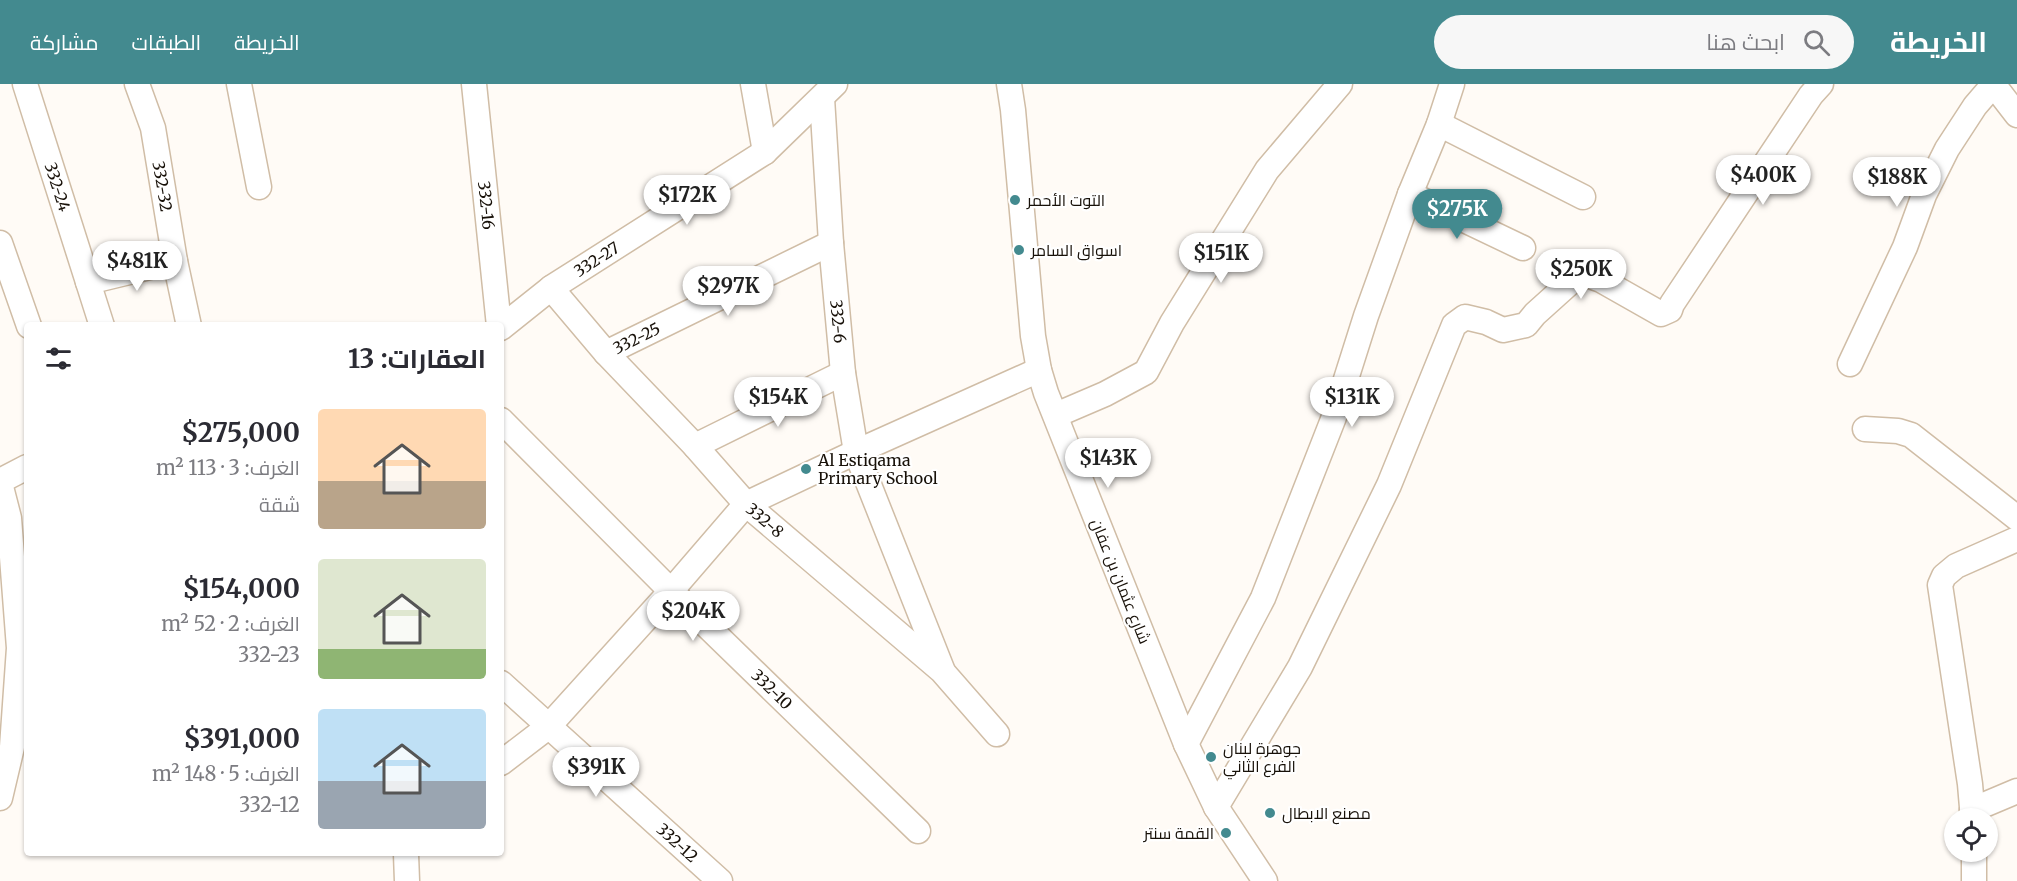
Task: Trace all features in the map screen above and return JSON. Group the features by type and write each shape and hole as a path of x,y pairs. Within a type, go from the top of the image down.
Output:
{"street":[{"name":"332-24","path":"25,84 101,322"},
{"name":"332-32","path":"137,84 153,128 175,261 188,322"},
{"path":"239,84 259,187"},
{"name":"332-16","path":"474,84 499,322"},
{"path":"753,84 765,152"},
{"name":"شارع عثمان بن عفان","path":"1009,84 1033,336 1039,370 1186,744 1216,807 1265,881"},
{"path":"1056,415 1105,394 1146,372 1172,323 1267,170 1340,84"},
{"path":"1186,744 1263,598 1334,417 1366,316 1452,84"},
{"path":"1216,807 1300,667 1389,485 1454,325 1465,317 1486,322 1503,330 1526,325 1575,278 1587,274 1661,314 1670,310 1811,95 1821,84"},
{"path":"1850,364 1905,246 1924,195 1947,149 1974,106 1994,84 2017,115"},
{"name":"332-27","path":"504,324 551,288 765,152 829,91"},
{"name":"332-6","path":"829,91 831,243 843,372 856,452 942,671"},
{"path":"1439,124 1583,197"},
{"path":"1410,194 1523,248"},
{"path":"0,243 28,322"},
{"name":"332-25","path":"606,353 831,243"},
{"path":"88,282 175,261"},
{"name":"332-8","path":"551,288 606,353 695,446 746,504 942,671 997,734"},
{"path":"504,761 548,727 746,504 1039,370"},
{"path":"695,446 843,372"},
{"name":"332-10","path":"504,423 671,591 918,831"},
{"path":"1865,429 1898,431 1911,435 2017,518"},
{"path":"0,798 12,747 19,648 9,518 0,482 24,469"},
{"path":"1972,808 1940,585 1944,576 1956,566 2017,539"},
{"name":"332-12","path":"504,686 720,881"},
{"path":"1984,808 2017,791"},
{"path":"406,856 407,881"},
{"path":"1974,862 1974,881"}],"place":[{"name":"التوت الأحمر","path":"1015,200"},
{"name":"اسواق السامر","path":"1019,250"},
{"name":"Al Estiqama Primary School","path":"806,469"},
{"name":"جوهرة لبنان الفرع الثاني","path":"1211,757"},
{"name":"مصنع الابطال","path":"1270,813"},
{"name":"القمة سنتر","path":"1226,833"}]}
